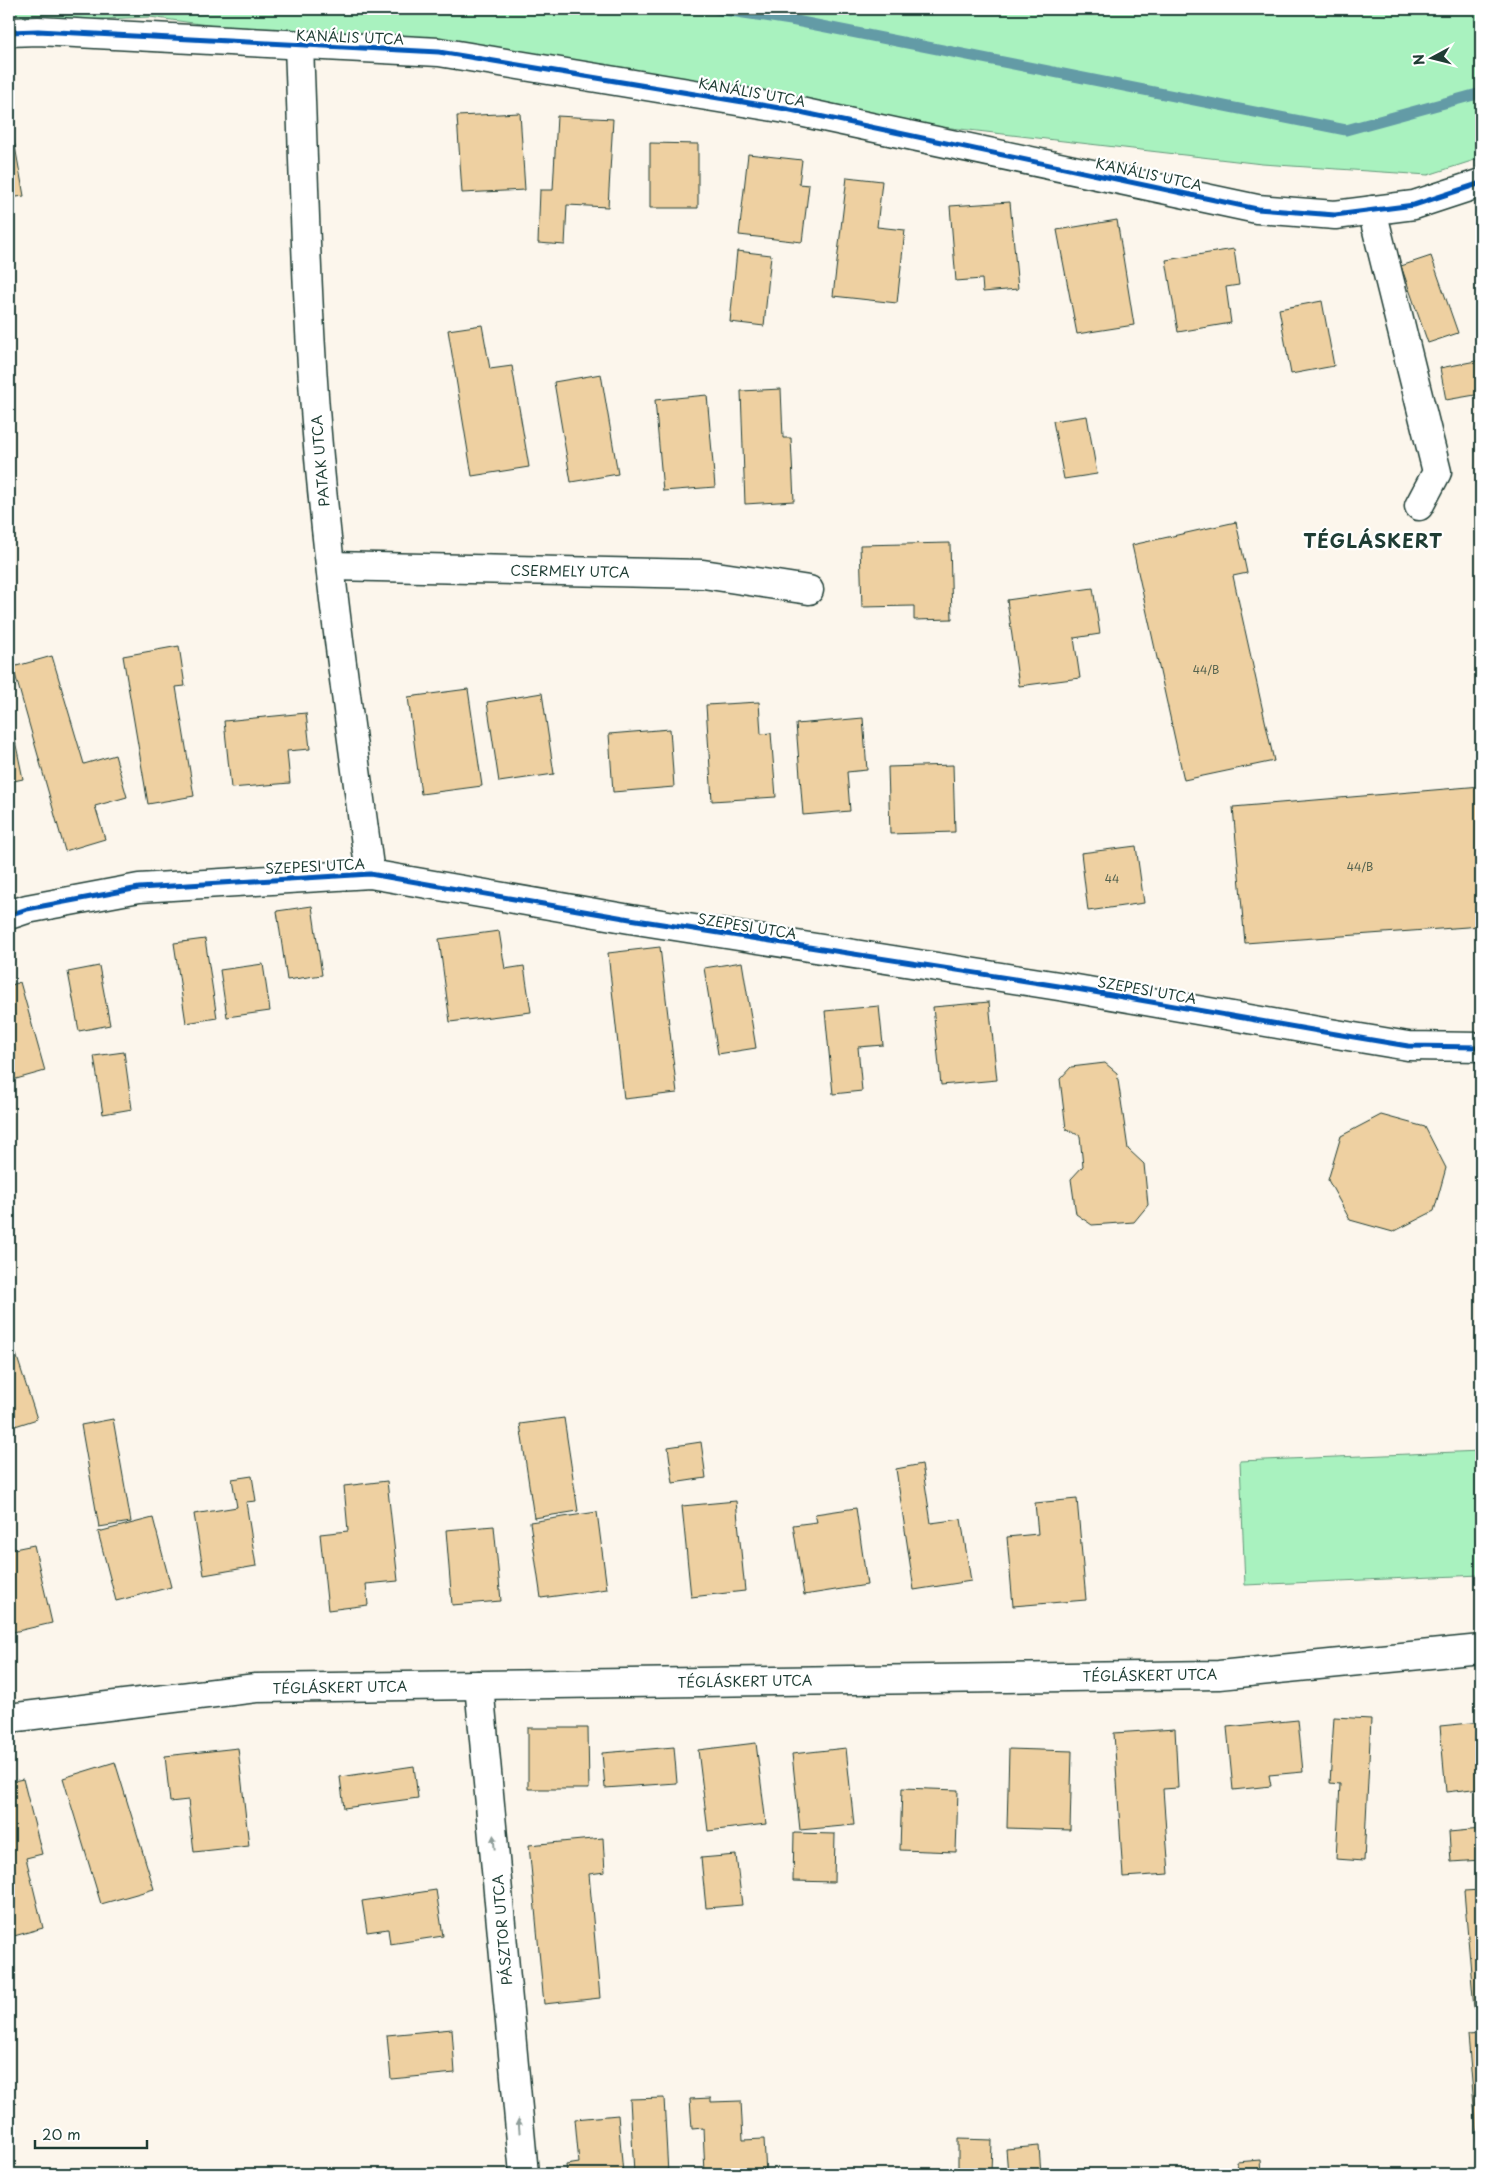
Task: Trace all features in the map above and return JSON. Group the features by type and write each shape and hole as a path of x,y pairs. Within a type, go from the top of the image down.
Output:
{"street":[{"name":"KANÁLIS UTCA","path":"9,32 38,31 439,52 592,75 786,109 1257,209 1335,215 1414,205 1481,183"},
{"name":"PATAK UTCA","path":"299,46 315,403 331,566 370,874"},
{"path":"1372,210 1437,472 1419,506"},
{"name":"CSERMELY UTCA","path":"331,566 703,574 808,590"},
{"name":"SZEPESI UTCA","path":"9,915 27,908 138,888 370,874 630,919 1065,987 1408,1046 1481,1047"},
{"name":"TÉGLÁSKERT UTCA","path":"9,1718 256,1688 1219,1675 1481,1649"},
{"name":"PÁSZTOR UTCA","path":"479,1685 524,2174"}],"green space":[{"path":"9,9 1481,9 1481,158 1428,175 1262,164 934,126 150,17 9,23"},
{"path":"1481,1451 1481,1575 1245,1585 1240,1461"}],"building":[{"path":"9,113 24,196 9,198"},
{"path":"520,113 525,190 462,193 457,116"},
{"path":"557,116 613,119 608,207 567,205 565,245 538,243 540,190 553,190"},
{"path":"650,143 698,144 698,208 650,208"},
{"path":"748,154 802,160 799,184 809,185 802,242 739,235"},
{"path":"847,177 882,181 877,227 905,230 897,303 833,296"},
{"path":"1010,202 1018,289 983,292 982,279 956,281 950,206"},
{"path":"1117,220 1134,325 1077,334 1057,230"},
{"path":"1234,249 1239,285 1226,287 1231,323 1178,332 1166,260"},
{"path":"1481,249 1481,265 1477,250"},
{"path":"737,251 771,255 764,326 730,322"},
{"path":"1431,256 1458,333 1428,343 1401,266"},
{"path":"1322,301 1334,366 1291,374 1279,309"},
{"path":"482,325 490,369 512,366 529,467 472,476 448,330"},
{"path":"1481,360 1481,394 1446,400 1440,368"},
{"path":"601,374 618,474 571,482 554,382"},
{"path":"781,389 783,438 791,438 794,501 745,504 741,391"},
{"path":"707,395 715,487 663,491 655,400"},
{"path":"1087,416 1097,474 1064,479 1053,421"},
{"path":"1236,522 1247,573 1233,576 1274,761 1184,780 1132,545"},
{"path":"950,543 952,619 914,620 914,606 862,607 860,545"},
{"path":"1093,588 1100,634 1074,638 1080,678 1019,686 1007,600"},
{"path":"179,646 185,686 176,687 194,796 148,804 123,656"},
{"path":"52,656 84,764 115,755 127,797 95,806 105,839 65,851 13,667"},
{"path":"468,689 482,786 421,794 408,697"},
{"path":"542,693 554,774 499,782 487,702"},
{"path":"759,702 761,734 771,733 776,797 712,801 706,705"},
{"path":"306,713 310,749 287,751 290,783 231,788 224,721"},
{"path":"863,718 867,770 847,772 850,811 803,815 796,724"},
{"path":"9,726 12,726 23,779 9,782"},
{"path":"670,729 674,787 613,792 609,734"},
{"path":"953,765 955,832 890,834 888,767"},
{"path":"1481,786 1481,926 1245,943 1233,807"},
{"path":"1136,846 1144,903 1088,911 1081,853"},
{"path":"312,906 322,975 287,980 277,911"},
{"path":"499,931 505,969 524,966 531,1012 450,1022 439,939"},
{"path":"205,939 217,1018 186,1023 174,943"},
{"path":"660,947 677,1093 624,1099 608,953"},
{"path":"742,962 756,1048 718,1054 704,968"},
{"path":"263,964 270,1011 227,1017 220,970"},
{"path":"99,966 110,1025 79,1031 68,972"},
{"path":"20,982 45,1071 9,1081 9,986"},
{"path":"989,1002 997,1080 941,1085 933,1007"},
{"path":"879,1006 883,1045 858,1047 862,1091 833,1094 825,1011"},
{"path":"124,1052 132,1109 103,1114 94,1056"},
{"path":"1105,1063 1117,1073 1128,1149 1144,1164 1148,1205 1134,1222 1092,1225 1076,1214 1071,1179 1083,1166 1080,1136 1066,1129 1060,1079 1071,1067"},
{"path":"1381,1115 1425,1127 1446,1168 1434,1211 1393,1232 1350,1220 1328,1180 1341,1136"},
{"path":"16,1354 37,1419 9,1428 9,1357"},
{"path":"564,1418 578,1511 534,1518 520,1424"},
{"path":"113,1419 131,1522 99,1527 81,1425"},
{"path":"701,1442 706,1478 673,1483 668,1447"},
{"path":"922,1464 931,1523 961,1519 971,1581 914,1590 896,1469"},
{"path":"252,1476 256,1501 246,1502 256,1566 204,1575 194,1514 237,1507 232,1479"},
{"path":"387,1481 398,1581 366,1584 368,1605 328,1610 320,1534 348,1531 344,1486"},
{"path":"1077,1499 1086,1600 1013,1606 1007,1537 1038,1534 1035,1503"},
{"path":"736,1501 745,1591 691,1597 682,1506"},
{"path":"856,1508 867,1585 804,1595 793,1525 817,1522 815,1514"},
{"path":"597,1512 607,1589 541,1598 530,1522"},
{"path":"153,1518 171,1587 116,1601 98,1532"},
{"path":"494,1526 501,1601 452,1605 446,1530"},
{"path":"34,1545 52,1623 9,1633 9,1550"},
{"path":"1334,1717 1371,1719 1364,1861 1336,1859 1340,1784 1330,1783"},
{"path":"1298,1720 1303,1772 1269,1775 1271,1786 1233,1790 1227,1727"},
{"path":"1481,1722 1481,1788 1446,1792 1440,1726"},
{"path":"528,1728 588,1728 589,1789 528,1789"},
{"path":"1175,1729 1178,1788 1163,1789 1169,1874 1123,1877 1114,1733"},
{"path":"756,1743 766,1824 708,1831 698,1750"},
{"path":"674,1747 677,1783 605,1788 602,1753"},
{"path":"238,1748 249,1846 194,1852 188,1800 170,1802 165,1756"},
{"path":"846,1748 854,1825 800,1830 792,1754"},
{"path":"1009,1749 1072,1751 1070,1830 1007,1828"},
{"path":"115,1762 154,1889 101,1904 63,1778"},
{"path":"414,1766 418,1798 344,1808 340,1777"},
{"path":"23,1779 42,1854 26,1858 43,1928 14,1936 9,1914 9,1782"},
{"path":"902,1788 958,1790 956,1852 900,1850"},
{"path":"1481,1829 1481,1860 1451,1862 1449,1832"},
{"path":"794,1833 835,1834 834,1882 793,1881"},
{"path":"603,1838 605,1872 589,1874 600,1998 544,2004 529,1845"},
{"path":"736,1855 742,1905 706,1908 701,1858"},
{"path":"436,1890 443,1936 390,1944 388,1929 367,1932 362,1901"},
{"path":"1481,1890 1481,2009 1474,2009 1464,1891"},
{"path":"452,2029 455,2073 391,2079 387,2035"},
{"path":"1481,2034 1481,2140 1477,2141 1468,2035"},
{"path":"664,2098 668,2174 634,2174 630,2099"},
{"path":"711,2098 711,2102 741,2101 743,2140 764,2139 766,2174 705,2174 703,2128 692,2129 690,2099"},
{"path":"618,2115 623,2174 567,2174 566,2165 579,2163 575,2119"},
{"path":"958,2139 992,2140 991,2174 958,2174"},
{"path":"1039,2146 1041,2174 1008,2174 1006,2149"},
{"path":"1261,2160 1262,2174 1238,2174 1237,2162"},
{"path":"1383,2171 1383,2174 1347,2174"}],"waterway":[{"path":"717,9 791,20 1346,130 1481,93"}],"cycle path":[{"path":"9,32 38,31 439,52 786,109 1257,209 1335,215 1414,205 1481,183"},
{"path":"9,915 27,909 139,888 370,874 630,919 1065,987 1408,1046 1481,1047"}],"district":[{"name":"TÉGLÁSKERT","path":"1373,540"}]}
